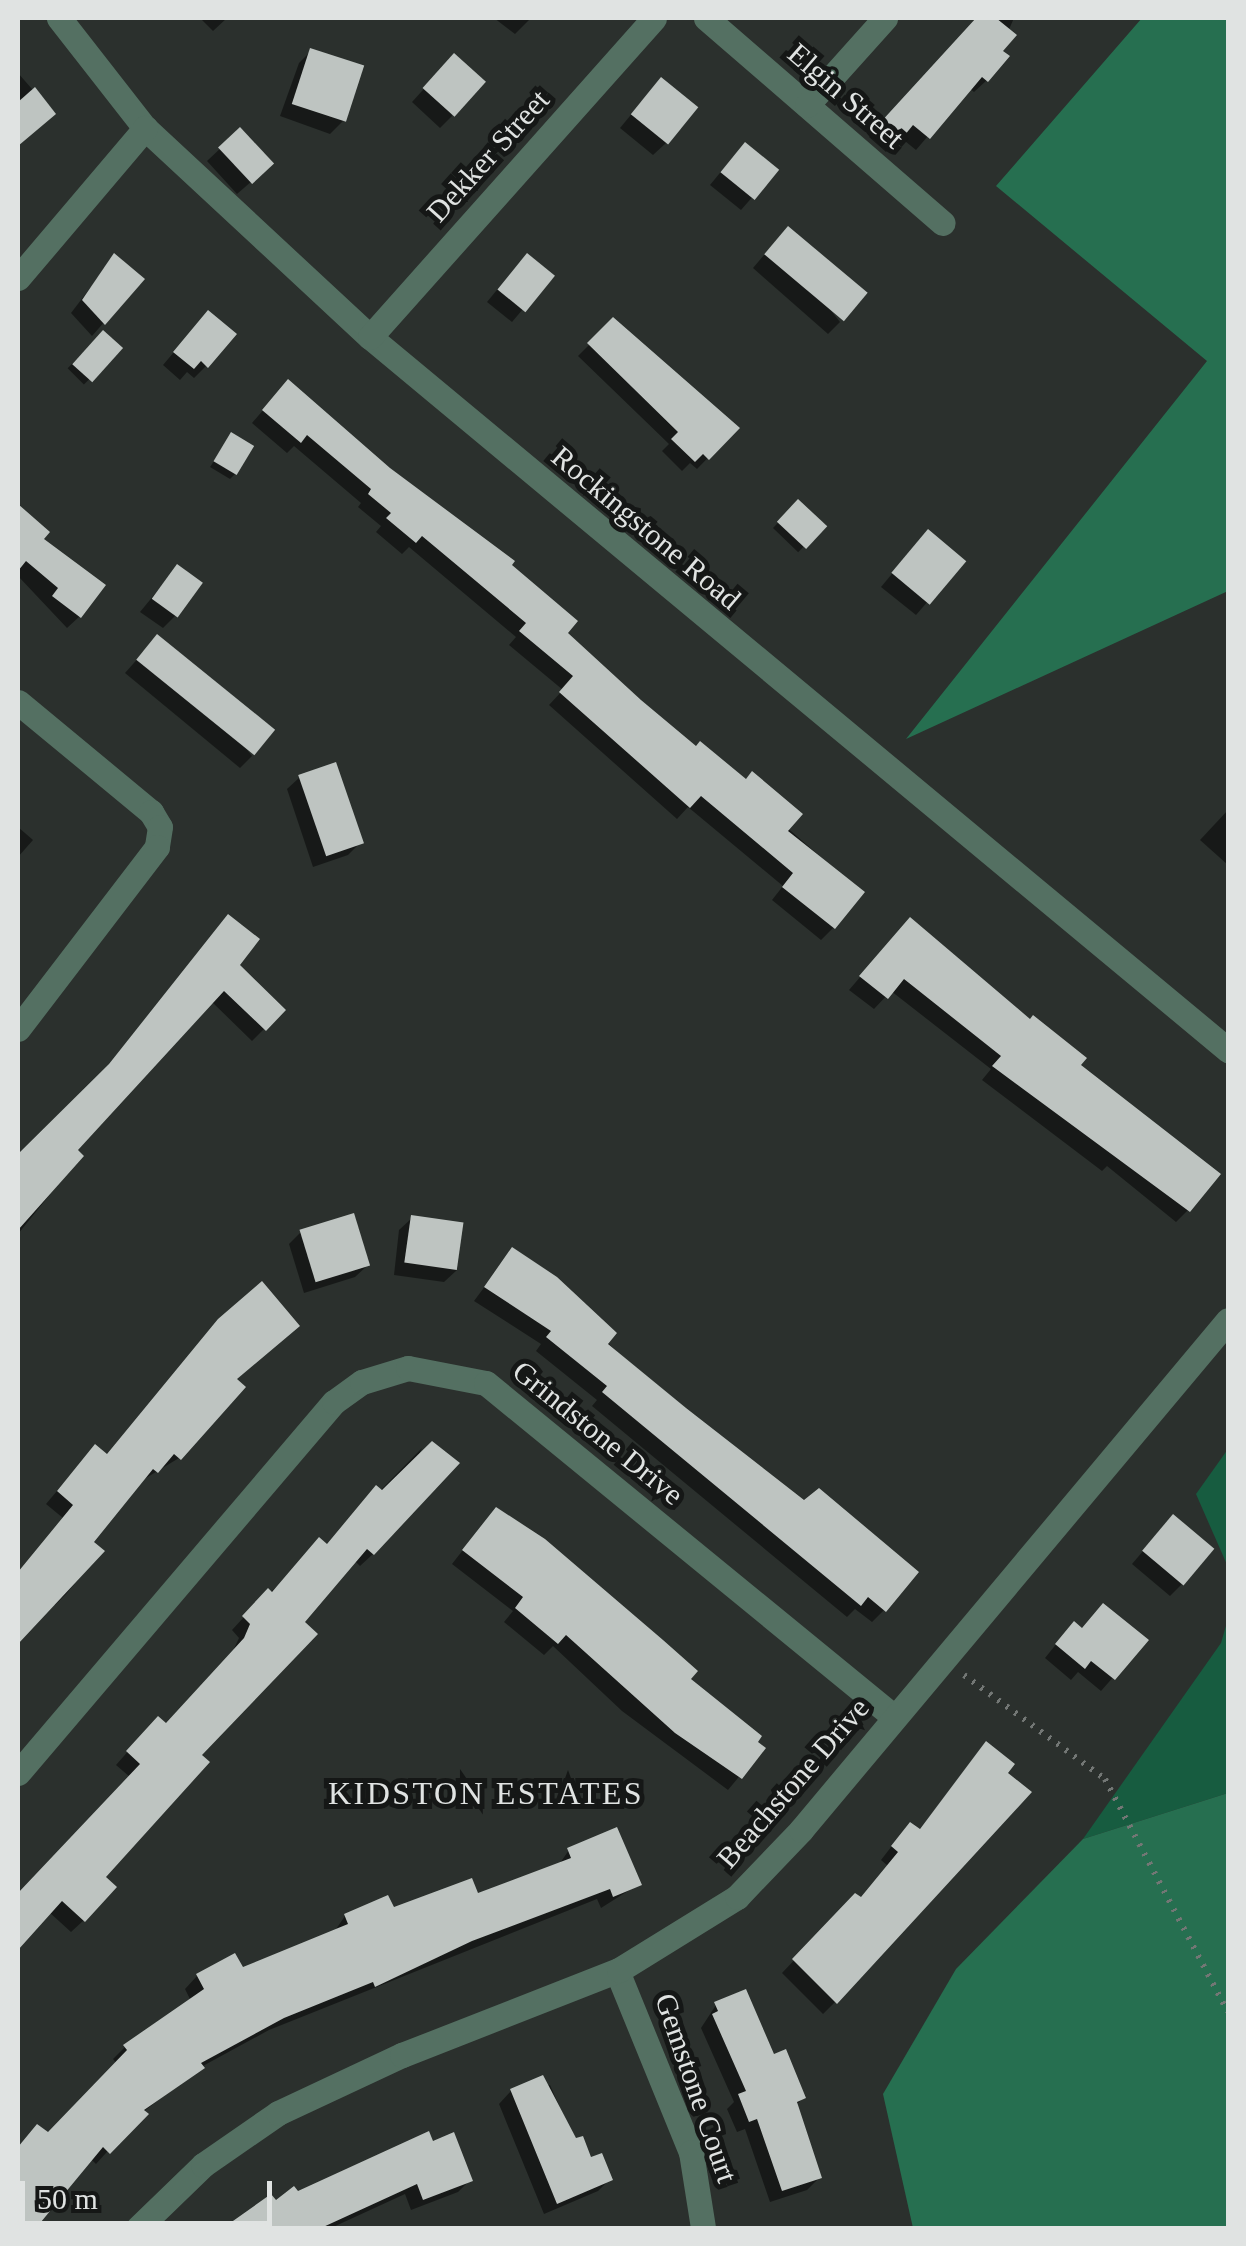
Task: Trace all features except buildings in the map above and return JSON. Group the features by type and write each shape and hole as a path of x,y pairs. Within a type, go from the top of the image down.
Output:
{"street":[{"name":"Rockingstone Road","path":"58,18 145,128 370,337 1228,1050"},
{"name":"Dekker Street","path":"370,337 654,18"},
{"name":"Elgin Street","path":"706,18 943,224"},
{"path":"807,105 885,18"},
{"path":"18,278 145,128"},
{"path":"18,702 152,812 160,827 157,846 18,1030"},
{"name":"Beachstone Drive","path":"138,2228 204,2165 278,2113 618,1970 737,1896 894,1717 1228,1320"},
{"name":"Grindstone Drive","path":"18,1774 334,1402 362,1382 408,1368 455,1372 486,1383 894,1717"},
{"name":"Gemstone Court","path":"618,1970 691,2152 703,2228"}],"path":[{"path":"944,1658 1105,1779 1228,2012"}],"green space":[{"path":"1142,18 1228,18 1228,591 906,739 1207,361 996,186"},
{"path":"1228,1449 1228,1567 1196,1494"},
{"path":"1228,1619 1228,1793 1083,1839 1221,1643"},
{"path":"1228,1793 1228,2228 913,2228 883,2094 956,1969 1083,1839"}],"district":[{"name":"KIDSTON ESTATES","path":"486,1793"}]}
